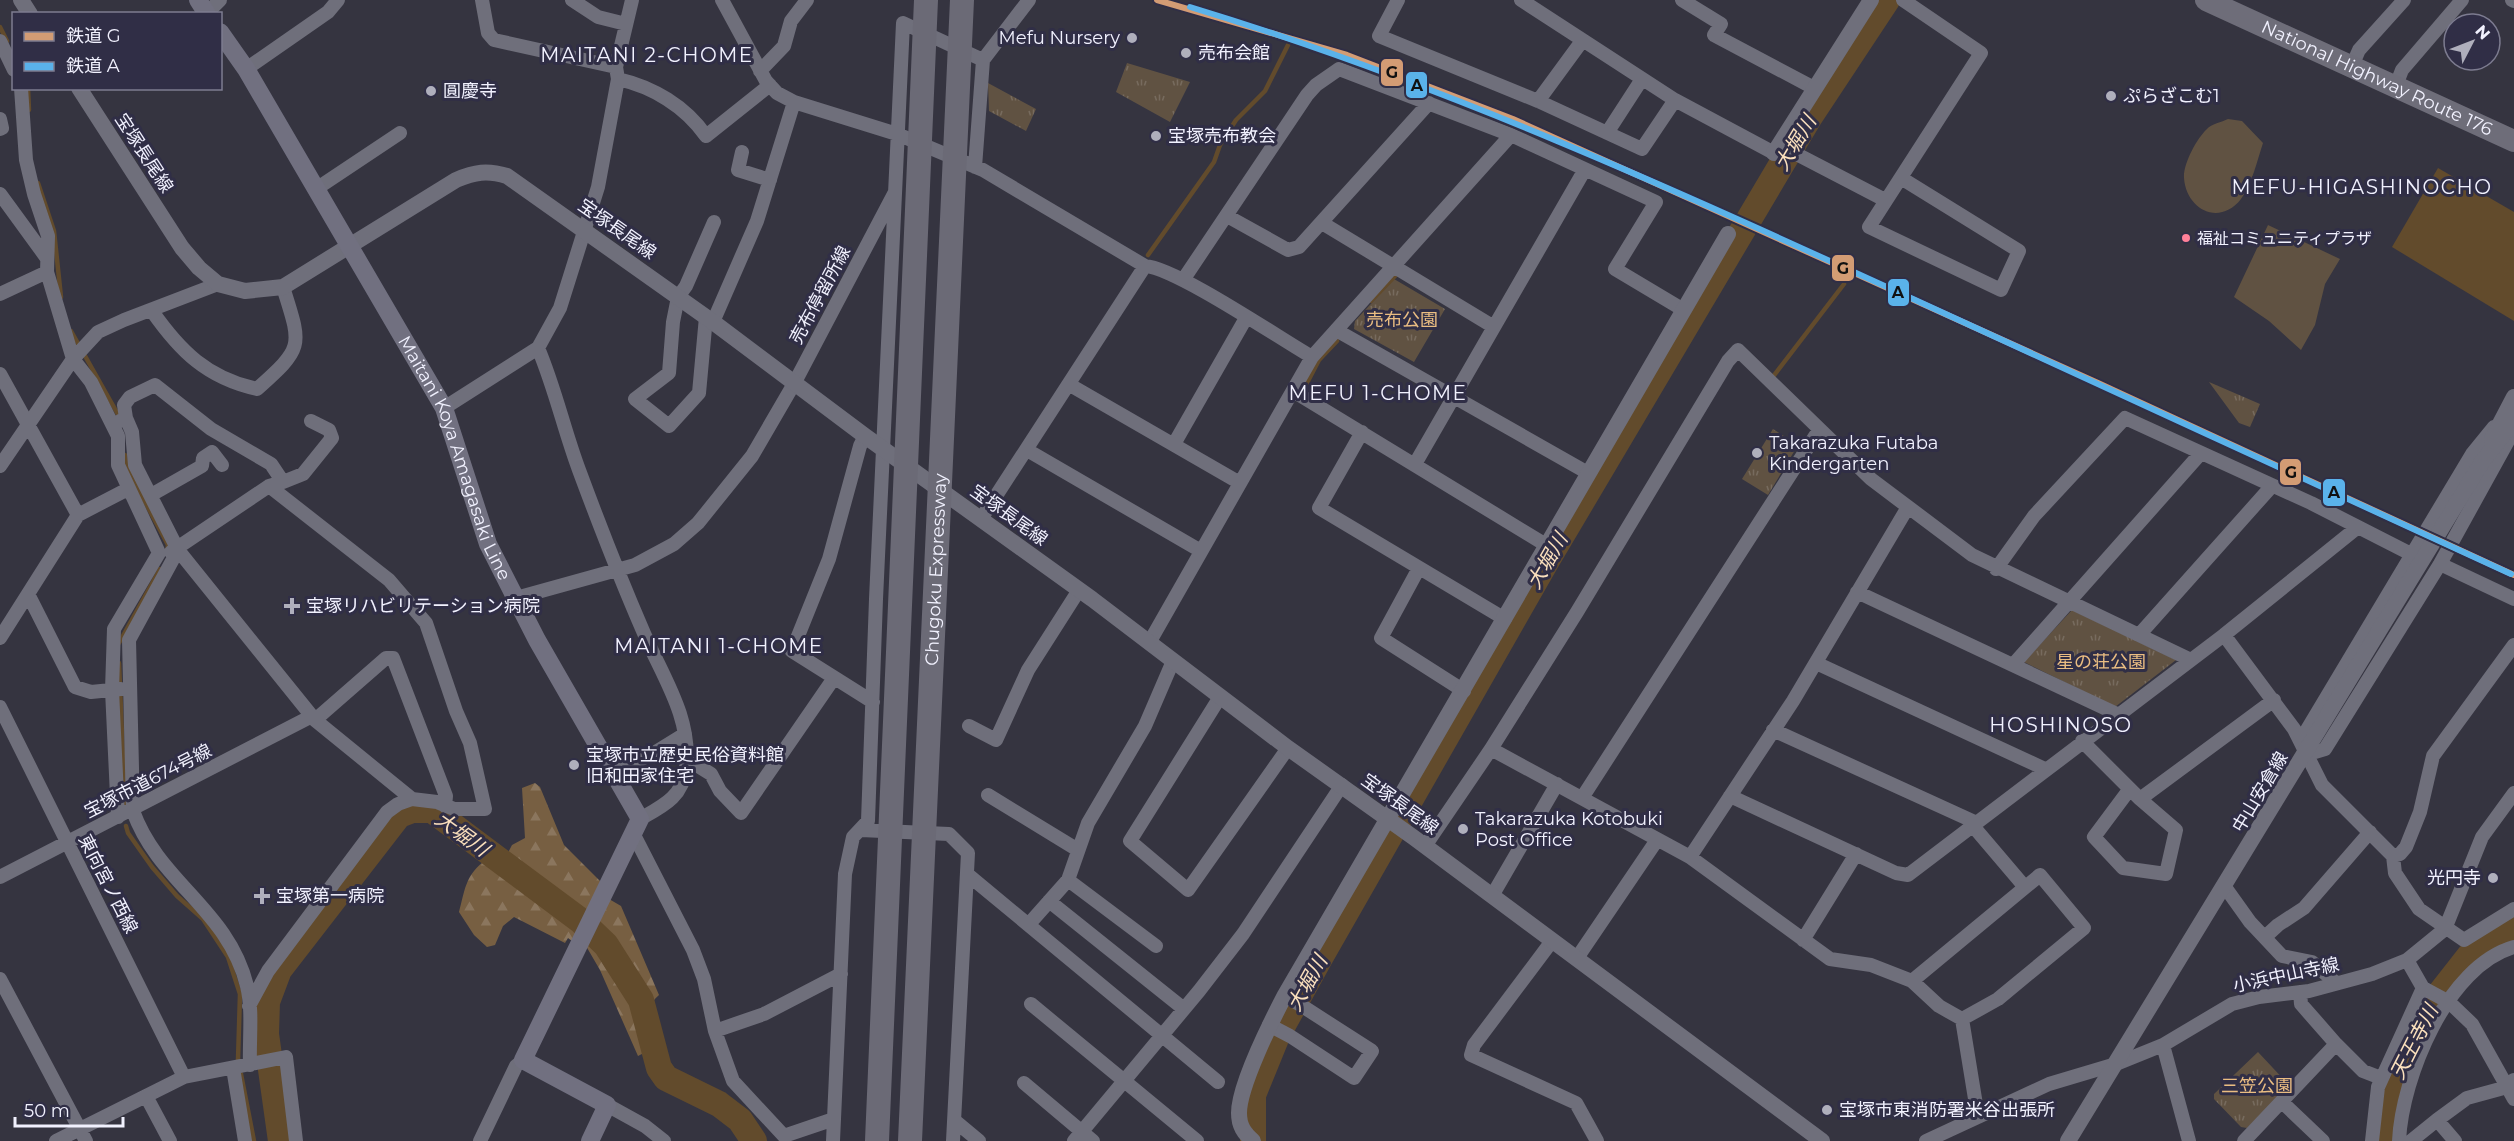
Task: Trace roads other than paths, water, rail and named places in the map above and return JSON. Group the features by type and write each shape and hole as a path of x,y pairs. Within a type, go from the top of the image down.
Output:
{"highway":[{"name":"Chugoku Expressway","path":"877,1141 891,861 926,0"},
{"name":"Chugoku Expressway","path":"910,1141 962,0"},
{"name":"National Highway Route 176","path":"2206,0 2514,141"}],"main road":[{"name":"Maitani Koya Amagasaki Line","path":"222,35 246,69 444,408 488,544 537,640 613,771 636,826"},
{"path":"590,1141 607,1105 523,1060 636,826"}],"street":[{"path":"209,12 220,0"},
{"path":"246,69 328,12 338,0"},
{"path":"482,0 488,33 494,40 617,73 660,95 694,118 706,136 770,85"},
{"path":"572,0 598,17 626,24"},
{"path":"444,408 538,348 560,308 598,188 632,0"},
{"path":"722,0 760,70 777,93 794,102 897,134 975,167 1145,266 1152,266 1183,280 1312,357"},
{"path":"760,70 784,46 791,21 807,0"},
{"path":"975,167 984,60 1029,0"},
{"path":"1398,0 1378,36 1538,102 1642,149 1675,100"},
{"path":"1521,0 1675,100 1885,200"},
{"path":"1682,0 1721,24 1714,35 1814,88"},
{"path":"1783,150 1814,88 1871,0"},
{"path":"1900,178 2019,251 2001,290 1869,227 1885,200 1981,53 1903,0"},
{"path":"2351,68 2359,50 2404,0"},
{"path":"2395,88 2402,70 2455,2"},
{"name":"売布停留所線","path":"516,598 635,565 674,544 698,524 752,456 795,382 896,190 903,23 984,60"},
{"path":"0,41 12,66"},
{"path":"1538,102 1582,41"},
{"path":"1183,280 1307,95 1334,71 1340,69 1511,135 1584,171 1656,202 1615,269 1682,309"},
{"path":"1607,133 1642,79"},
{"path":"21,90 26,160 48,236 46,273 91,382 120,421 132,432 135,465 151,495 168,552"},
{"name":"宝塚長尾線","path":"80,90 183,248 199,268 218,284 245,291 284,287 348,245 456,180 476,172 493,172 507,176 710,319 1822,1141"},
{"path":"714,222 686,286 678,297 673,322 669,373 635,399 669,426 699,393 710,319 757,221 794,102"},
{"path":"1227,216 1288,250 1299,247 1429,103"},
{"path":"0,119 2,128 0,129"},
{"path":"316,189 400,133"},
{"path":"1149,643 1312,357 1511,135"},
{"path":"742,152 738,170 770,180"},
{"path":"1415,464 1584,171"},
{"path":"833,1141 848,850 853,837 868,821 896,190"},
{"path":"0,194 46,257"},
{"path":"1322,223 1494,327"},
{"path":"1249,1138 1242,1130 1239,1112 1292,999 1393,823 1546,545 1682,309 1728,234"},
{"path":"981,519 1145,266"},
{"path":"0,294 46,273"},
{"path":"0,466 78,352 98,332 218,284"},
{"path":"152,310 164,328 204,367 222,380 257,389 290,359 297,341 284,287"},
{"path":"1174,444 1246,318"},
{"path":"1336,330 1588,473"},
{"path":"538,348 554,386 578,468 644,633 674,690 685,734 687,759 681,789 670,802 636,826 693,950 704,979 715,1031 733,1081 784,1136 834,1119"},
{"path":"1425,846 1491,749 1577,612 1728,361 1738,350 1871,479 1972,555 1996,569 2070,601 2189,659"},
{"path":"0,374 78,515"},
{"path":"268,486 388,580 426,622 456,711 470,743 485,808 454,809 412,799 314,718 168,552 128,489 118,465 118,436 124,405 130,397 155,385 211,429 271,464 283,482"},
{"path":"1070,385 1240,483"},
{"path":"1293,391 1546,545"},
{"name":"中山安倉線","path":"2068,1141 2225,887 2482,462 2507,420 2514,397"},
{"path":"1996,569 2034,516 2126,418 2412,554"},
{"path":"2305,755 2305,733 2472,454 2507,420"},
{"path":"254,1064 248,989 228,939 210,914 159,860 142,836 133,811 114,629 168,552 268,486 303,474 332,438 329,430 311,421"},
{"path":"1582,798 1819,430"},
{"path":"2305,755 2325,749 2440,564 2514,430"},
{"path":"1362,432 1319,508 1504,619"},
{"path":"866,436 853,467 829,559 792,651 873,702"},
{"path":"1027,450 1201,551"},
{"path":"151,495 202,466 203,458 212,452 222,465"},
{"path":"2013,665 2201,453"},
{"path":"2139,635 2271,487"},
{"path":"0,638 78,515 128,489"},
{"path":"1689,857 1816,663 1908,507"},
{"path":"1730,796 1896,873 1908,875 2189,659 2224,635 2358,527"},
{"path":"2440,564 2514,599"},
{"path":"1419,568 1381,638 1464,691"},
{"path":"969,726 996,740 1028,670 1079,590"},
{"path":"1857,592 2117,714"},
{"path":"28,594 75,687 83,692 121,689"},
{"path":"2224,635 2294,729 2305,755 2322,784 2392,856 2395,873 2419,909 2464,940 2514,909"},
{"path":"2392,856 2400,854 2406,847 2417,820 2433,756 2514,645"},
{"name":"宝塚市道674号線","path":"0,876 314,718 386,658 393,658 446,796 446,806"},
{"path":"1029,924 1068,880 1088,823 1145,726 1173,661"},
{"path":"1816,663 2045,769"},
{"path":"687,759 711,774 720,791 741,813 834,678"},
{"path":"118,818 121,689"},
{"path":"1220,697 1130,841 1188,890 1288,748"},
{"path":"2140,800 2274,700"},
{"name":"東向宮ノ西線","path":"0,707 184,1077"},
{"path":"1773,730 1975,825 2024,886"},
{"path":"613,771 651,755 685,734"},
{"path":"2082,741 2128,790 2176,830 2166,874 2123,868 2094,837 2128,790"},
{"path":"1491,749 1689,857 1830,958 1871,964 1912,981 1939,1006 1962,1019"},
{"path":"1492,896 1557,784"},
{"path":"1078,1136 1243,934 1342,785"},
{"name":"小浜中山寺線","path":"1926,1141 2049,1084 2116,1064 2163,1045 2232,1004 2259,997 2300,992 2372,974 2407,960 2445,929 2482,837 2514,793"},
{"path":"988,795 1078,850"},
{"path":"249,1006 268,971 387,812 398,804 412,799"},
{"path":"861,831 949,834 968,853 953,1141"},
{"path":"2265,937 2278,925 2304,908 2370,832"},
{"path":"1577,958 1657,840"},
{"path":"1803,940 1856,854"},
{"path":"967,874 1163,1034 1218,1082"},
{"path":"1912,981 2040,875 2084,928 1998,999 1962,1019"},
{"path":"1068,880 1156,946"},
{"path":"2225,887 2250,922 2282,956 2312,962 2336,983"},
{"path":"1049,901 1184,1009"},
{"path":"1552,941 1474,1045 1471,1055 1576,1103 1597,1141"},
{"path":"2399,1141 2400,1123 2413,1071 2447,1001 2460,983 2482,963 2501,951 2514,947"},
{"path":"2407,960 2425,989 2447,1001 2472,1024 2511,1089 2467,1098 2411,1141"},
{"path":"715,1031 764,1014 841,974"},
{"path":"0,979 83,1135"},
{"path":"2372,1141 2381,1078 2425,989"},
{"path":"2300,992 2301,1004 2336,1044 2363,1071 2381,1078"},
{"path":"1277,1029 1354,1078 1372,1051 1292,999"},
{"path":"1031,1004 1197,1141"},
{"path":"1962,1019 1978,1117"},
{"path":"2244,1141 2336,1044"},
{"path":"2163,1045 2189,1141"},
{"path":"57,1141 83,1135 146,1096 184,1077 283,1058 296,1141"},
{"path":"480,1141 516,1066 523,1060"},
{"path":"233,1068 245,1141"},
{"path":"1024,1083 1078,1136 1093,1141"},
{"path":"146,1096 170,1141"},
{"path":"2282,1102 2323,1141"},
{"path":"607,1105 645,1126 664,1141"},
{"path":"2437,1120 2455,1141"},
{"path":"955,1121 979,1141"}],"waterway":[{"name":"大堀川","path":"1253,1141 1253,1095 1277,1036 1320,958 1546,562 1809,118 1887,0"},
{"path":"0,27 7,41"},
{"path":"1148,255 1214,162 1220,145 1236,120 1265,91 1288,45"},
{"path":"28,90 29,110"},
{"path":"38,183 54,231 61,297"},
{"path":"1371,301 1396,275"},
{"path":"1772,378 1844,284"},
{"path":"71,331 120,418"},
{"path":"1307,383 1319,360 1337,341"},
{"path":"125,455 127,468 168,545 167,551"},
{"path":"119,643 160,569"},
{"path":"119,663 125,806"},
{"name":"大堀川","path":"281,1141 266,1034 267,1002 279,970 399,815 412,810 432,810 581,921 606,945 641,1000 659,1068 666,1078 719,1104 740,1120 754,1141"},
{"path":"126,826 128,833 152,867 177,896 203,919 228,957 240,994 238,1060"},
{"name":"天王寺川","path":"2383,1141 2390,1091 2430,1006 2470,955 2514,927"},
{"path":"241,1074 254,1141"}],"rail line":[{"name":"G","path":"1157,0 1347,55 1513,119 2098,383 2514,575"},
{"name":"A","path":"1190,7 1375,69 1646,179 1824,258 2511,574"}],"place":[{"name":"Mefu Nursery","path":"1132,38"},
{"name":"売布会館","path":"1186,53"},
{"name":"圓慶寺","path":"431,91"},
{"name":"ぷらざこむ1","path":"2111,96"},
{"name":"宝塚売布教会","path":"1156,136"},
{"name":"福祉コミュニティプラザ","path":"2186,238"},
{"name":"Takarazuka Futaba Kindergarten","path":"1757,453"},
{"name":"宝塚リハビリテーション病院","path":"292,606"},
{"name":"宝塚市立歴史民俗資料館 旧和田家住宅","path":"574,765"},
{"name":"Takarazuka Kotobuki Post Office","path":"1463,829"},
{"name":"光円寺","path":"2493,878"},
{"name":"宝塚第一病院","path":"262,896"},
{"name":"宝塚市東消防署米谷出張所","path":"1827,1110"}],"district":[{"name":"MAITANI 2-CHOME","path":"647,55"},
{"name":"MEFU-HIGASHINOCHO","path":"2362,187"},
{"name":"MEFU 1-CHOME","path":"1378,393"},
{"name":"MAITANI 1-CHOME","path":"719,646"},
{"name":"HOSHINOSO","path":"2061,725"}],"park label":[{"name":"売布公園","path":"1402,320"},
{"name":"星の荘公園","path":"2101,662"},
{"name":"三笠公園","path":"2257,1086"}]}
